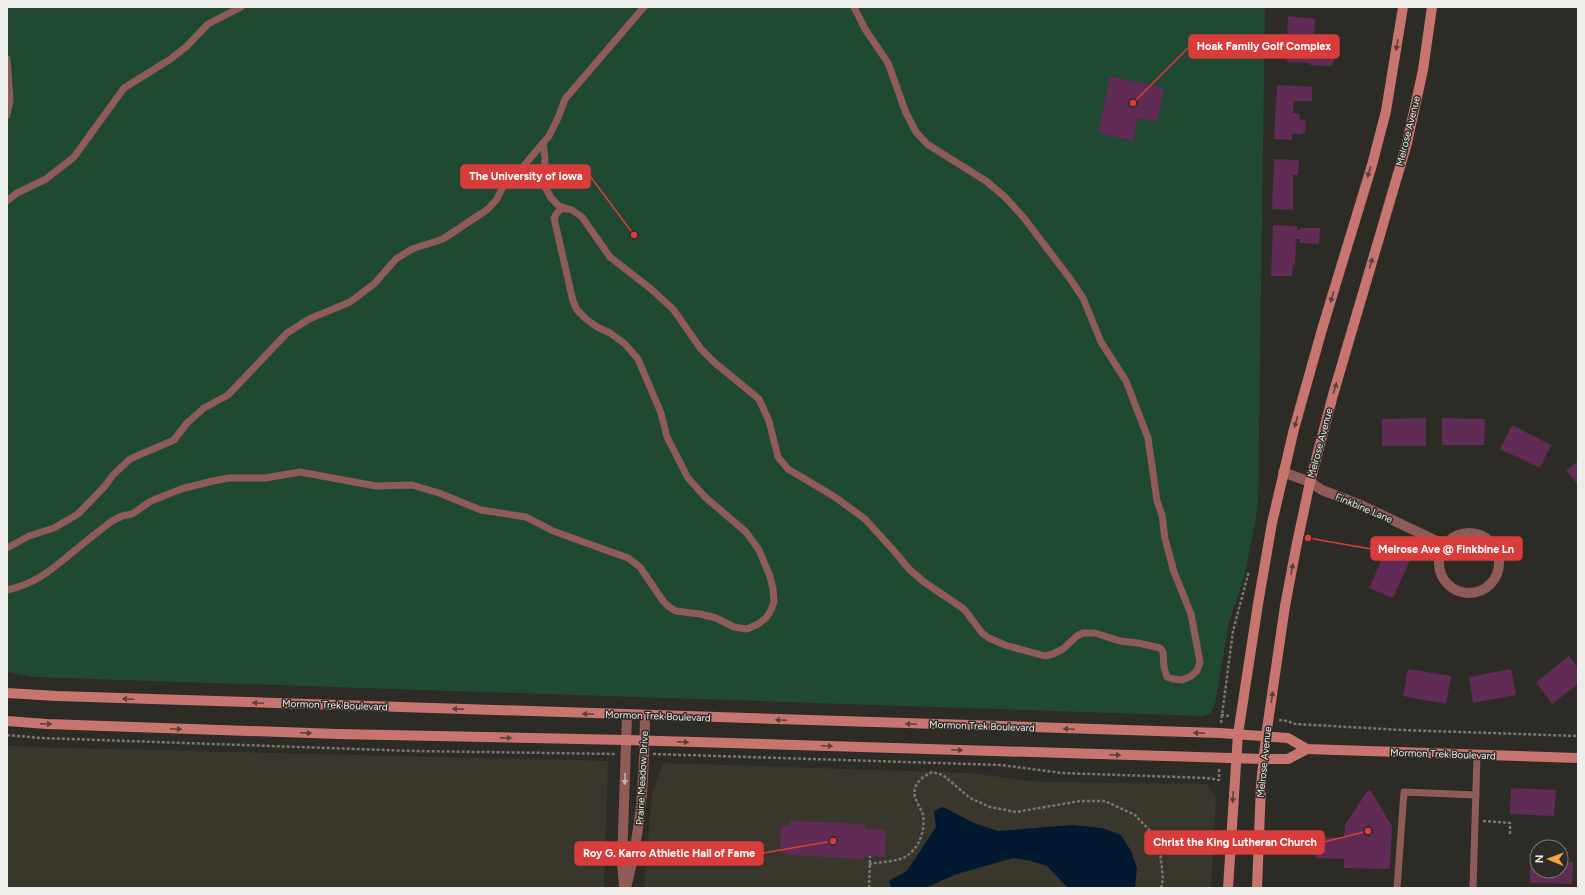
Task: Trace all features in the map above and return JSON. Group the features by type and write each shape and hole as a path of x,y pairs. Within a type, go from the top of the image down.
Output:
{"main road":[{"path":"1228,888 1238,734 1268,545 1283,472 1321,334 1386,111 1403,7"},
{"name":"Melrose Avenue","path":"1257,888 1261,785 1268,719 1285,606 1310,482 1333,395 1407,143 1423,70 1432,7"},
{"name":"Mormon Trek Boulevard","path":"7,693 645,716 1238,734 1288,738 1307,749 1578,758"},
{"name":"Mormon Trek Boulevard","path":"7,721 47,724 338,734 626,740 1264,759 1288,759 1307,749"}],"street":[{"name":"Finkbine Lane","path":"1283,472 1310,482 1322,490 1363,506 1445,545"},
{"path":"1462,534 1482,536 1490,542 1498,557 1497,572 1494,579 1486,588 1475,592 1466,593 1449,585 1444,580 1439,566 1439,559 1445,545 1451,539 1462,534"},
{"name":"Prairie Meadow Drive","path":"625,888 622,863 627,715"},
{"name":"Prairie Meadow Drive","path":"625,888 634,858 642,805 645,716"}],"lane":[{"path":"7,201 17,193 46,179 74,157 124,88 180,51 208,24 241,7"},
{"path":"7,548 29,536 54,528 78,514 105,486 113,475 130,460 174,440 187,423 204,408 228,395 287,333 309,319 355,298 374,284 396,259 412,248 443,239 488,209 498,199 504,184 521,169 549,136 565,99 644,7"},
{"path":"543,143 545,158 544,185 552,198 559,206 572,210 582,217 610,257 651,289 673,309 701,349 714,362 759,399 769,421 778,457 788,469 835,497 865,519 909,569 924,582 964,609 982,633 1005,645 1045,656 1063,649 1077,636 1083,633 1095,633 1120,641 1160,648 1163,652 1164,667 1167,677 1182,680 1191,676 1198,671 1200,662 1191,614 1174,572 1165,539 1162,515 1157,501 1148,438 1126,381 1101,342 1083,298 1024,218 1004,197 986,182 927,144 916,132 906,113 888,63 864,29 854,7"},
{"path":"7,60 10,100 7,115"},
{"path":"7,590 23,587 41,577 57,566 112,521 122,516 132,514 151,501 181,489 229,478 265,478 300,472 376,486 412,485 439,492 480,510 526,517 553,531 614,552 634,562 640,567 668,607 676,611 716,618 734,627 740,628 747,629 758,624 766,618 774,602 774,589 759,550 746,532 705,498 688,478 667,437 661,413 638,359 625,344 610,333 597,327 577,310 573,301 554,218 562,208 572,210"},
{"path":"1473,888 1477,755"},
{"path":"1397,888 1404,792 1476,795"}],"path":[{"path":"1240,717 1221,715 1233,631 1249,571"},
{"path":"1268,719 1287,721 1295,724 1402,730 1578,736"},
{"path":"7,735 41,738 406,751 617,754"},
{"path":"659,754 1001,765 1062,773 1207,778 1219,780"},
{"path":"869,864 904,858 916,847 922,836 923,816 916,799 914,789 920,779 932,772 943,775 970,798 990,807 1016,812 1080,801 1105,802 1136,815 1152,833 1160,851 1164,879 1161,888"},
{"path":"1475,820 1510,824 1510,835"},
{"path":"869,888 870,856"}],"shaded area":[{"path":"7,745 29,747 608,761 604,888 7,888"},
{"path":"663,763 969,773 1040,782 1206,784 1216,797 1211,888 644,888 652,795"}],"green space":[{"path":"7,7 1265,7 1258,506 1245,574 1229,622 1215,704 1211,713 1204,716 33,677 7,672"}],"water":[{"path":"943,807 974,823 998,831 1073,825 1102,828 1121,835 1131,851 1137,868 1135,888 1068,888 1047,866 1031,861 1013,858 957,874 925,888 891,888 889,881 907,871 936,827 934,811"}],"building":[{"path":"1288,16 1315,19 1314,37 1306,37 1306,45 1313,45 1313,47 1334,48 1334,63 1332,63 1332,66 1287,62 1288,56 1278,56 1279,42 1287,42"},
{"path":"1110,76 1164,88 1157,122 1138,118 1133,141 1098,133"},
{"path":"1277,85 1312,87 1312,101 1294,101 1293,113 1300,114 1299,119 1306,121 1305,133 1292,134 1292,140 1274,139"},
{"path":"1274,159 1299,160 1298,175 1293,175 1293,210 1272,209"},
{"path":"1273,225 1298,226 1297,230 1300,230 1300,228 1320,228 1319,244 1300,243 1300,239 1296,239 1295,265 1293,265 1292,276 1271,276"},
{"path":"1426,418 1426,446 1382,446 1382,419"},
{"path":"1442,418 1485,419 1484,445 1442,445"},
{"path":"1512,425 1551,445 1540,468 1500,449"},
{"path":"1578,461 1578,485 1566,470"},
{"path":"1386,550 1410,560 1393,598 1369,588"},
{"path":"1569,656 1578,668 1578,684 1552,704 1536,682"},
{"path":"1408,669 1451,676 1446,704 1403,696"},
{"path":"1511,669 1516,695 1473,703 1469,677"},
{"path":"1511,788 1556,790 1554,816 1510,814"},
{"path":"1368,790 1371,791 1392,826 1390,869 1344,868 1344,859 1316,858 1317,837 1344,838 1345,825"},
{"path":"790,821 865,824 865,829 886,830 885,857 864,856 864,859 788,855 788,853 780,853 781,825 789,826"},
{"path":"1569,862 1573,862 1572,884 1530,883 1530,879 1569,879"}],"place":[{"name":"Hoak Family Golf Complex","path":"1133,103"},
{"name":"The University of Iowa","path":"634,235"},
{"name":"Melrose Ave @ Finkbine Ln","path":"1308,538"},
{"name":"Christ the King Lutheran Church","path":"1368,831"},
{"name":"Roy G. Karro Athletic Hall of Fame","path":"833,841"}]}
